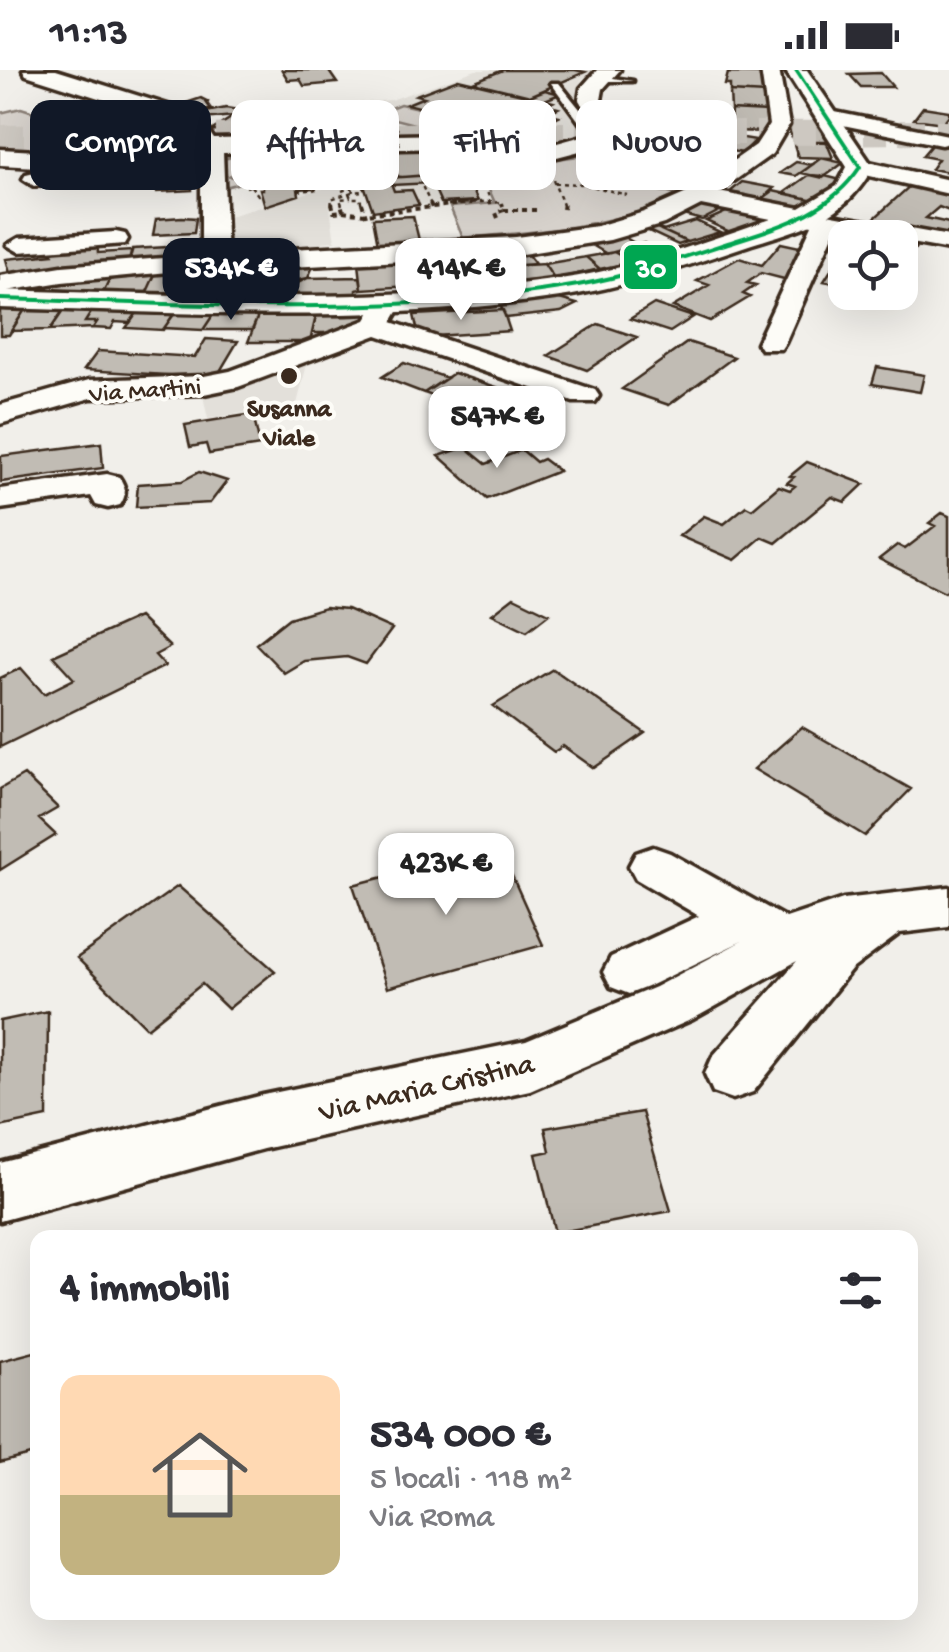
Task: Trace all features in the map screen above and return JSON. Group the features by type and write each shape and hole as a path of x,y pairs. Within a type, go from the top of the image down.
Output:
{"street":[{"path":"34,70 129,100"},
{"path":"0,284 208,244 254,258 516,246 600,234 654,218 698,196 764,149 779,124 770,70"},
{"path":"796,70 860,167 949,187"},
{"path":"590,100 592,88 615,77"},
{"path":"826,116 942,139"},
{"path":"211,148 419,143"},
{"path":"0,157 30,159"},
{"path":"0,298 261,306 383,315 562,288 614,278 816,219 847,190 860,167"},
{"path":"208,244 210,190"},
{"path":"698,196 949,243"},
{"path":"772,342 816,219"},
{"path":"19,245 138,238"},
{"path":"383,315 584,396"},
{"name":"Via Martini","path":"0,415 88,389 150,384 204,386 238,378 318,351 383,315"},
{"path":"0,499 107,484 108,498"},
{"path":"710,862 782,929"},
{"path":"653,866 782,929"},
{"name":"Via Maria Cristina","path":"0,1192 262,1122 530,1065 674,1003 782,929 949,907"},
{"path":"732,1074 834,954 888,914"},
{"path":"630,972 782,929"}],"lane":[{"path":"555,85 576,110"}],"path":[{"path":"399,143 402,150"},
{"path":"272,176 284,176 277,181 272,176"},
{"path":"556,183 584,184 636,198"},
{"path":"504,210 563,209 564,201 556,187"},
{"path":"254,190 258,195 261,192"},
{"path":"363,190 331,199 334,212 365,214 494,202 487,190"},
{"path":"424,190 432,208"},
{"path":"342,191 360,198 368,225"},
{"path":"342,211 340,199 351,193"},
{"path":"362,202 370,202"}],"shaded area":[{"path":"476,70 596,70 582,79 578,89 576,141 571,143 556,143 556,100 419,100 419,136 399,137 399,100 391,100"},
{"path":"399,104 419,108 419,125 399,120"},
{"path":"21,108 30,111 30,149 0,149 0,113"},
{"path":"399,148 419,148 419,190 472,190 478,201 419,205 412,190 394,191 399,190"},
{"path":"576,156 576,190 656,190 681,196 602,221 463,238 450,207 495,203 489,190 556,190 556,159"},
{"path":"231,157 231,185 221,188 223,159"},
{"path":"317,190 342,190 343,197 329,201 335,241 323,242 324,250 225,256 223,218"},
{"path":"307,364 297,404 208,419 201,387"}],"building":[{"path":"282,70 328,70 337,83 304,86 300,79 288,80"},
{"path":"503,70 585,72 530,96 473,82"},
{"path":"728,73 764,74 766,94 730,92 730,85 725,85"},
{"path":"881,73 893,87 861,87 849,74"},
{"path":"458,79 530,96 545,90 560,94 545,100 419,100 419,107 407,104 424,97 416,95"},
{"path":"730,92 766,94 767,112 737,110 737,100 730,100"},
{"path":"923,107 949,111 949,115 943,123 914,119"},
{"path":"231,109 231,116 211,118 211,111"},
{"path":"737,110 767,112 769,132 737,131"},
{"path":"231,118 231,129 211,131"},
{"path":"787,124 823,125 830,142 793,141"},
{"path":"737,137 756,140 743,153 737,152"},
{"path":"793,141 826,141 833,158 798,157"},
{"path":"932,144 949,147 949,172 931,169 938,159 922,156"},
{"path":"419,150 419,176 402,177 399,151"},
{"path":"821,158 843,163 823,178 801,173"},
{"path":"796,162 812,165 796,176 780,173"},
{"path":"809,175 841,180 814,200 784,193"},
{"path":"419,176 419,184 399,185 399,177"},
{"path":"742,182 774,188 762,199 730,192"},
{"path":"913,183 949,191 949,211 939,207 926,218 949,223 949,241 918,234 918,220 872,220"},
{"path":"260,190 298,190 299,195 265,206"},
{"path":"366,190 412,190 419,205 373,211"},
{"path":"435,190 473,190 478,201 441,203"},
{"path":"773,191 814,200 800,216 754,205"},
{"path":"701,201 729,206 702,220 679,214"},
{"path":"737,207 779,216 730,232 706,221"},
{"path":"413,216 421,248 379,250 373,218"},
{"path":"196,218 194,233 153,235 156,219"},
{"path":"696,221 720,232 687,242 663,231"},
{"path":"651,225 687,242 678,245 642,228"},
{"path":"624,237 638,245 607,254 592,245"},
{"path":"97,241 98,253 132,251 128,265 11,277 6,259 53,254 54,244"},
{"path":"644,243 662,254 632,262 614,252"},
{"path":"781,243 809,249 788,280 761,273 747,283 756,285 743,294 750,297 710,321 673,307 709,285 697,281 739,258 762,265"},
{"path":"207,245 199,258 128,265 132,249"},
{"path":"525,251 535,264 507,266 499,254"},
{"path":"614,252 632,262 600,269 586,257"},
{"path":"586,257 600,269 554,279 544,264"},
{"path":"450,261 453,269 424,271 428,285 362,289 359,264"},
{"path":"298,263 289,282 298,283 294,298 244,298 256,266"},
{"path":"298,263 314,264 308,278 289,282"},
{"path":"544,264 554,279 463,286 458,269"},
{"path":"256,266 244,298 191,296 203,269"},
{"path":"203,269 191,296 146,294 157,270"},
{"path":"458,269 463,286 428,288 424,271"},
{"path":"157,270 146,294 103,293 113,273"},
{"path":"113,273 103,293 39,292 41,280"},
{"path":"360,277 362,289 356,290 356,296 294,298 298,283 308,278"},
{"path":"556,298 577,304 561,312 506,318 500,305"},
{"path":"654,304 693,317 670,332 630,319"},
{"path":"0,307 26,308 9,335 0,335"},
{"path":"26,308 64,309 50,330 11,331"},
{"path":"503,310 510,331 419,337 414,315"},
{"path":"63,311 92,311 85,322 97,322 93,328 50,330"},
{"path":"92,311 137,313 130,323 115,322 111,329 93,328 97,322 85,322"},
{"path":"137,313 173,315 163,330 126,328"},
{"path":"175,313 213,315 203,330 164,328"},
{"path":"370,313 369,321 344,333 312,333 316,316"},
{"path":"213,315 258,316 252,330 203,330"},
{"path":"258,316 316,316 310,342 248,342"},
{"path":"598,324 637,337 587,370 548,356"},
{"path":"206,339 238,341 216,378 84,370 98,351 195,357"},
{"path":"688,342 734,357 669,405 622,389"},
{"path":"404,363 447,378 424,393 382,377"},
{"path":"877,367 924,375 920,392 872,384"},
{"path":"454,373 496,387 465,408 424,393"},
{"path":"253,414 260,446 209,454 206,444 190,447 185,425"},
{"path":"101,443 103,468 1,482 1,456"},
{"path":"465,447 486,464 522,450 536,462 543,459 559,471 487,499 439,456"},
{"path":"807,462 864,484 845,502 832,497 776,543 762,537 735,560 679,536 704,516 724,524 746,506 752,509 779,486 790,490 795,486 787,483 794,477 790,476"},
{"path":"199,472 227,481 210,503 136,507 138,484 182,481"},
{"path":"942,513 949,516 949,588 945,592 879,559 897,545 905,549 935,526 929,523"},
{"path":"514,597 549,614 527,631 492,614"},
{"path":"325,607 347,609 392,629 366,664 347,657 304,661 284,673 256,644 289,618"},
{"path":"139,617 170,647 155,655 165,666 0,747 0,678 21,668 44,694 74,679 53,656"},
{"path":"553,669 645,733 594,768 563,746 554,752 493,706"},
{"path":"802,727 911,789 865,836 754,769"},
{"path":"24,775 58,808 39,819 56,835 0,870 0,789"},
{"path":"500,849 543,945 387,988 353,885 415,869 419,882 446,876 441,864"},
{"path":"178,886 275,971 228,1009 202,984 147,1028 77,958"},
{"path":"48,1011 47,1117 0,1127 0,1021"},
{"path":"642,1112 671,1211 554,1230 536,1154 550,1151 545,1128"},
{"path":"30,1353 30,1455 0,1463 0,1361"}],"tunnel":[{"path":"0,137 949,132"}],"transit line":[{"name":"30","path":"0,299 280,305 420,301 559,288 648,268 806,216 849,183 860,167 796,70"}],"place":[{"name":"Susanna Viale","path":"289,376"}]}
